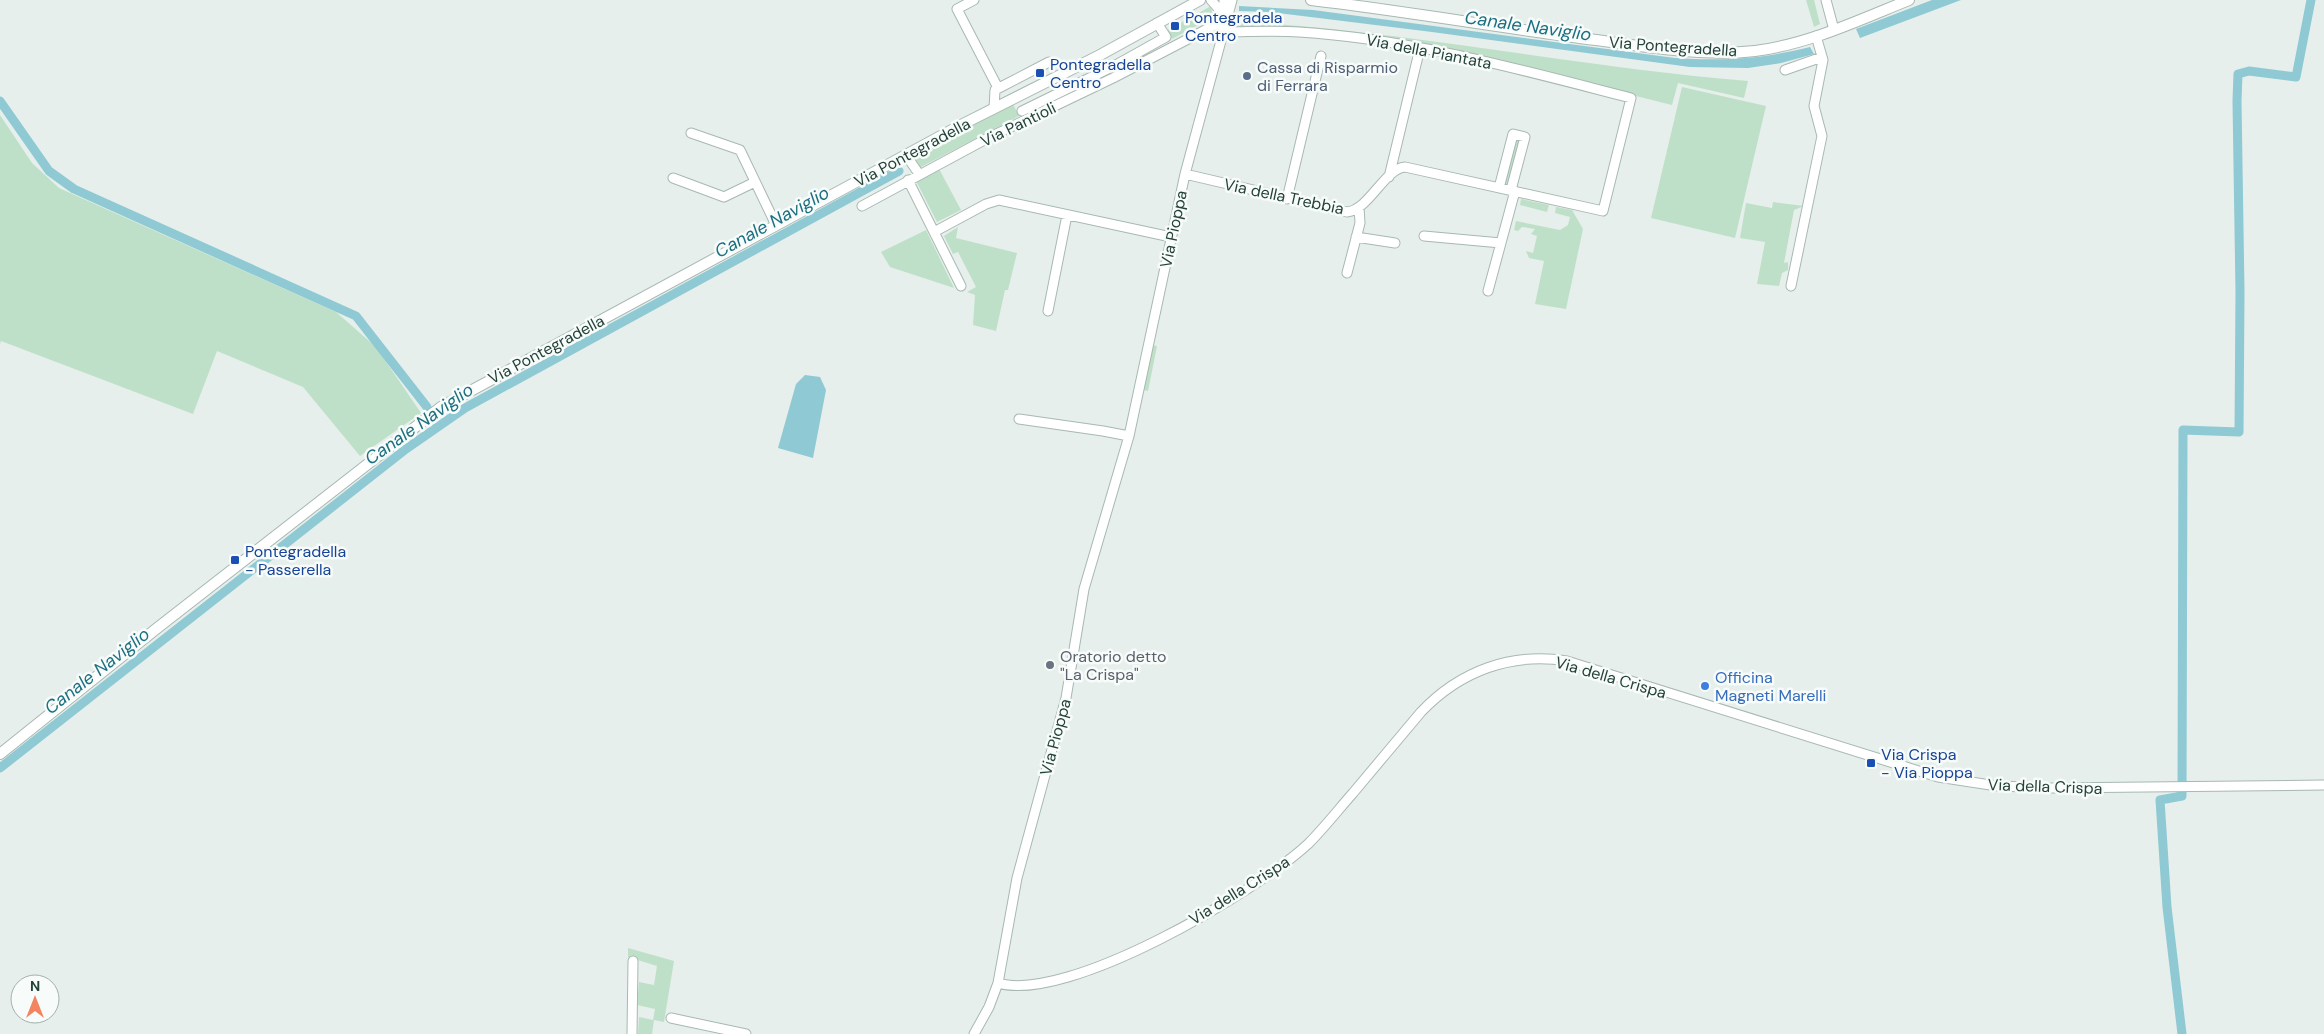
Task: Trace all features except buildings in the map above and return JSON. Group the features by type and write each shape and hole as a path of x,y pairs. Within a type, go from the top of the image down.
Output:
{"street":[{"path":"974,0 957,9 998,88"},
{"name":"Via Pontegradella","path":"0,754 163,623 434,412 511,367 994,108 1100,55 1200,0"},
{"path":"1211,0 1218,8 1224,28"},
{"name":"Via Pioppa","path":"1224,0 1224,28"},
{"name":"Via Pioppa","path":"974,1034 989,1007 998,983 1017,878 1066,698 1086,581 1129,436 1185,174 1232,0"},
{"name":"Via Pontegradella","path":"1311,0 1556,35 1689,51 1754,51 1780,46 1834,30 1909,0"},
{"path":"1826,0 1834,30"},
{"path":"1022,111 1114,66 1166,37 1157,23"},
{"name":"Via Pantioli","path":"862,206 919,174 1215,25 1224,28"},
{"name":"Via della Piantata","path":"1224,28 1337,35 1420,48 1519,69 1631,98 1603,211"},
{"path":"1791,286 1822,136 1814,106 1822,57 1816,36"},
{"path":"1389,177 1420,48"},
{"path":"1287,199 1321,56"},
{"path":"1785,70 1822,57"},
{"path":"994,108 995,90 1049,62"},
{"path":"1015,98 1026,120"},
{"path":"691,133 740,150 776,225"},
{"path":"1488,291 1525,136 1514,134 1499,188"},
{"path":"906,155 919,174"},
{"name":"Via della Trebbia","path":"1185,174 1342,212 1351,211 1358,207 1399,168 1405,166 1603,211"},
{"path":"673,178 724,197 755,182"},
{"path":"908,180 961,286"},
{"path":"934,232 986,204 999,200 1171,237"},
{"path":"1347,273 1360,223 1358,207"},
{"path":"1048,311 1067,214"},
{"path":"1424,236 1501,243"},
{"path":"1356,237 1396,243"},
{"path":"1018,419 1129,436"},
{"name":"Via della Crispa","path":"998,983 1014,987 1035,985 1107,964 1169,934 1253,885 1285,863 1317,834 1421,712 1439,694 1472,674 1505,662 1528,659 1567,662 1906,768 1952,780 2015,787 2188,788 2324,786"},
{"path":"632,1034 633,961"},
{"path":"671,1018 746,1034"}],"green space":[{"path":"1806,0 1814,0 1820,24 1814,27"},
{"path":"1211,6 1213,17 1172,39 1166,31"},
{"path":"1230,21 1360,32 1618,67 1748,81 1744,98 1678,83 1672,105 1434,46 1225,30"},
{"path":"1682,87 1766,106 1735,238 1651,218"},
{"path":"1013,104 1019,116 919,168 914,156 965,127"},
{"path":"0,115 32,163 59,188 336,312 376,347 421,413 360,456 303,387 217,351 193,414 1,341 0,344"},
{"path":"1515,138 1522,140 1510,185 1503,183"},
{"path":"938,167 961,210 937,222 915,179"},
{"path":"1521,199 1549,205 1547,212 1520,205"},
{"path":"1773,202 1804,206 1794,210 1784,263 1788,262 1788,270 1782,273 1779,286 1757,284 1765,242 1740,238 1746,203 1772,208"},
{"path":"1556,207 1572,210 1583,229 1566,309 1535,304 1544,261 1529,258 1526,251 1533,253 1537,236 1531,234 1535,229 1522,227 1518,231 1514,230 1516,221 1560,230 1568,225 1570,217 1555,213"},
{"path":"958,227 956,238 1017,253 1008,290 1005,290 996,331 973,325 975,295 967,292 976,287 958,252 953,254 944,236"},
{"path":"926,230 954,288 890,267 881,252"},
{"path":"1152,345 1157,346 1148,391 1143,390"},
{"path":"628,948 674,961 664,1022 654,1020 652,1034 638,1034 639,1017 653,1020 655,1009 637,1005 639,982 654,985 657,966 628,957"}],"water":[{"path":"1932,0 1961,0 1860,38 1856,29"},
{"path":"1239,6 1313,10 1675,58 1743,58 1810,47 1814,54 1781,63 1748,68 1690,67 1432,32 1270,12 1239,11"},
{"path":"805,375 820,377 826,390 813,458 778,448 796,384"}],"waterway":[{"path":"2182,1034 2167,907 2160,800 2182,796 2183,430 2239,432 2238,74 2249,71 2296,77 2311,0"},
{"path":"0,101 49,171 74,189 356,316 427,407"},
{"name":"Canale Naviglio","path":"0,768 406,449 465,408 899,171"}],"place":[{"name":"Pontegradela Centro","path":"1175,26"},
{"name":"Pontegradella Centro","path":"1040,73"},
{"name":"Cassa di Risparmio di Ferrara","path":"1247,76"},
{"name":"Pontegradella - Passerella","path":"235,560"},
{"name":"Oratorio detto \"La Crispa\"","path":"1050,665"},
{"name":"Officina Magneti Marelli","path":"1705,686"},
{"name":"Via Crispa - Via Pioppa","path":"1871,763"}]}
